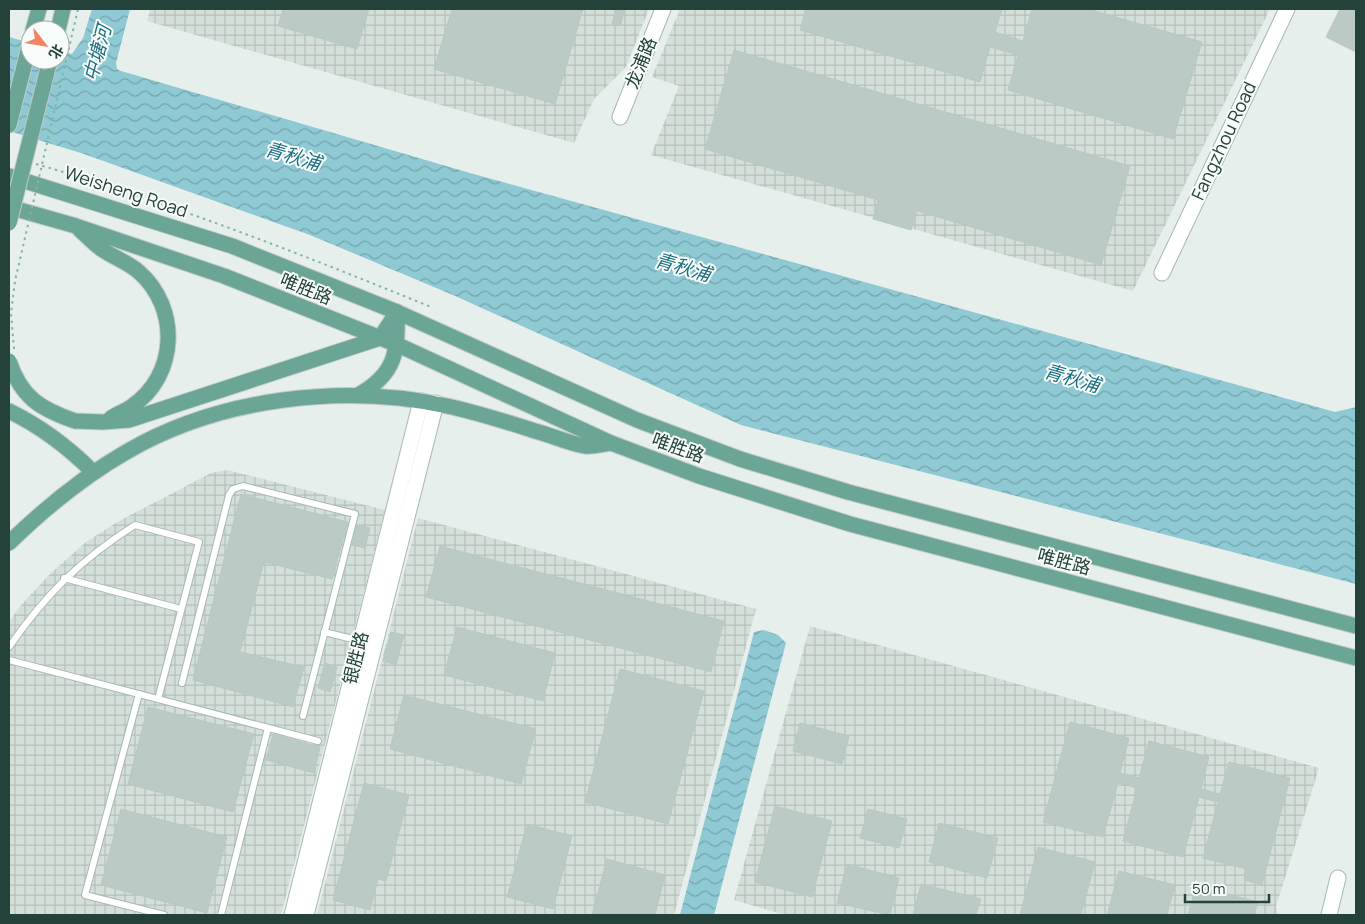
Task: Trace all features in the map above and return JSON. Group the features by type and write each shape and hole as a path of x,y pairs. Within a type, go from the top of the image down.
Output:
{"main road":[{"path":"9,125 23,70"},
{"path":"9,224 48,70"},
{"name":"唯胜路","path":"9,176 232,246 397,312 637,420 740,459 848,492 1356,626"},
{"name":"唯胜路","path":"9,207 76,226 224,276 398,345 612,443 699,476 850,524 1356,658"},
{"path":"76,226 100,248 138,271 154,288 165,310 169,328 164,363 156,379 146,393 132,407 103,422"},
{"path":"12,357 15,380 33,401 53,413 75,421 103,422 129,420 380,338 397,312"},
{"path":"358,395 374,386 387,372 398,345 397,312"},
{"path":"9,543 42,512 93,472 129,450 174,428 243,407 296,398 358,395 429,402 471,411 586,446 612,443"},
{"path":"9,411 55,439 75,454 93,472"}],"street":[{"name":"龙浦路","path":"620,117 663,9"},
{"name":"Fangzhou Road","path":"1162,273 1287,9"},
{"name":"银胜路","path":"292,915 360,641 429,402"},
{"name":"银胜路","path":"306,915 429,402"},
{"path":"1329,915 1338,878"}],"lane":[{"path":"182,683 229,495 238,486 355,514 303,716"},
{"path":"9,647 64,578 99,548 134,525 199,542 158,699"},
{"path":"64,578 181,609"},
{"path":"324,632 360,641"},
{"path":"9,660 318,741"},
{"path":"139,694 85,895 164,915"},
{"path":"222,915 268,728"}],"path":[{"path":"12,357 11,313 15,281 78,9"},
{"path":"35,164 184,210 302,254 431,307"}],"shaded area":[{"path":"150,9 649,9 626,67 594,99 574,143 147,21"},
{"path":"680,9 1270,9 1133,291 651,155 679,86 652,77"},
{"path":"227,470 385,510 281,915 9,915 9,622 22,604 51,573 86,542 119,521 211,473"},
{"path":"418,518 756,609 674,915 317,915"},
{"path":"810,626 1319,768 1276,907 1278,915 785,915 734,900"}],"water":[{"path":"92,9 130,9 116,63 117,69 121,71 470,173 1335,412 1356,407 1356,584 741,425 453,295 310,235 84,154 9,131 9,37 20,40 20,70 70,70 70,54 72,54 83,38"},
{"path":"764,630 778,635 786,643 714,915 680,915 754,632"}],"building":[{"path":"283,9 369,9 357,49 278,26"},
{"path":"452,9 583,9 555,104 434,69"},
{"path":"616,9 625,9 620,26 612,24"},
{"path":"806,9 1002,9 995,32 1023,41 1032,9 1088,9 1202,42 1173,139 1008,90 1018,55 990,47 980,82 800,30"},
{"path":"1340,9 1356,9 1356,52 1326,37"},
{"path":"734,50 1130,166 1101,265 917,211 911,230 873,219 878,200 705,149"},
{"path":"241,494 348,522 332,579 264,562 240,652 304,667 293,707 193,680"},
{"path":"357,525 370,528 365,548 352,545"},
{"path":"440,546 724,621 711,672 426,597"},
{"path":"457,627 555,653 543,701 444,675"},
{"path":"391,632 404,635 396,665 383,661"},
{"path":"325,663 337,667 330,692 318,688"},
{"path":"620,669 704,691 668,824 585,802"},
{"path":"404,695 536,729 521,784 390,749"},
{"path":"148,707 254,734 233,812 128,784"},
{"path":"1070,722 1129,738 1120,773 1139,778 1149,741 1209,757 1201,789 1220,794 1229,762 1290,778 1262,885 1244,880 1247,869 1203,858 1218,802 1199,797 1183,857 1123,841 1137,788 1118,783 1103,837 1043,822"},
{"path":"800,723 849,736 842,764 793,751"},
{"path":"273,734 320,747 314,773 266,760"},
{"path":"364,783 409,795 386,881 378,879 370,910 333,900"},
{"path":"775,806 832,821 812,897 755,882"},
{"path":"121,809 227,837 207,913 101,885"},
{"path":"868,809 907,819 899,848 860,838"},
{"path":"939,823 998,838 987,878 929,862"},
{"path":"527,824 572,836 553,909 507,897"},
{"path":"1038,847 1095,862 1081,915 1020,915"},
{"path":"607,859 665,875 655,915 592,915"},
{"path":"847,864 899,878 890,915 837,903"},
{"path":"1119,871 1175,885 1167,915 1107,915"},
{"path":"921,884 981,899 976,915 913,915"},
{"path":"1196,886 1258,902 1254,915 1188,915"}],"water label":[{"name":"中塘河","path":"97,53"},
{"name":"青秋浦","path":"293,156"},
{"name":"青秋浦","path":"683,267"},
{"name":"青秋浦","path":"1072,378"}]}
